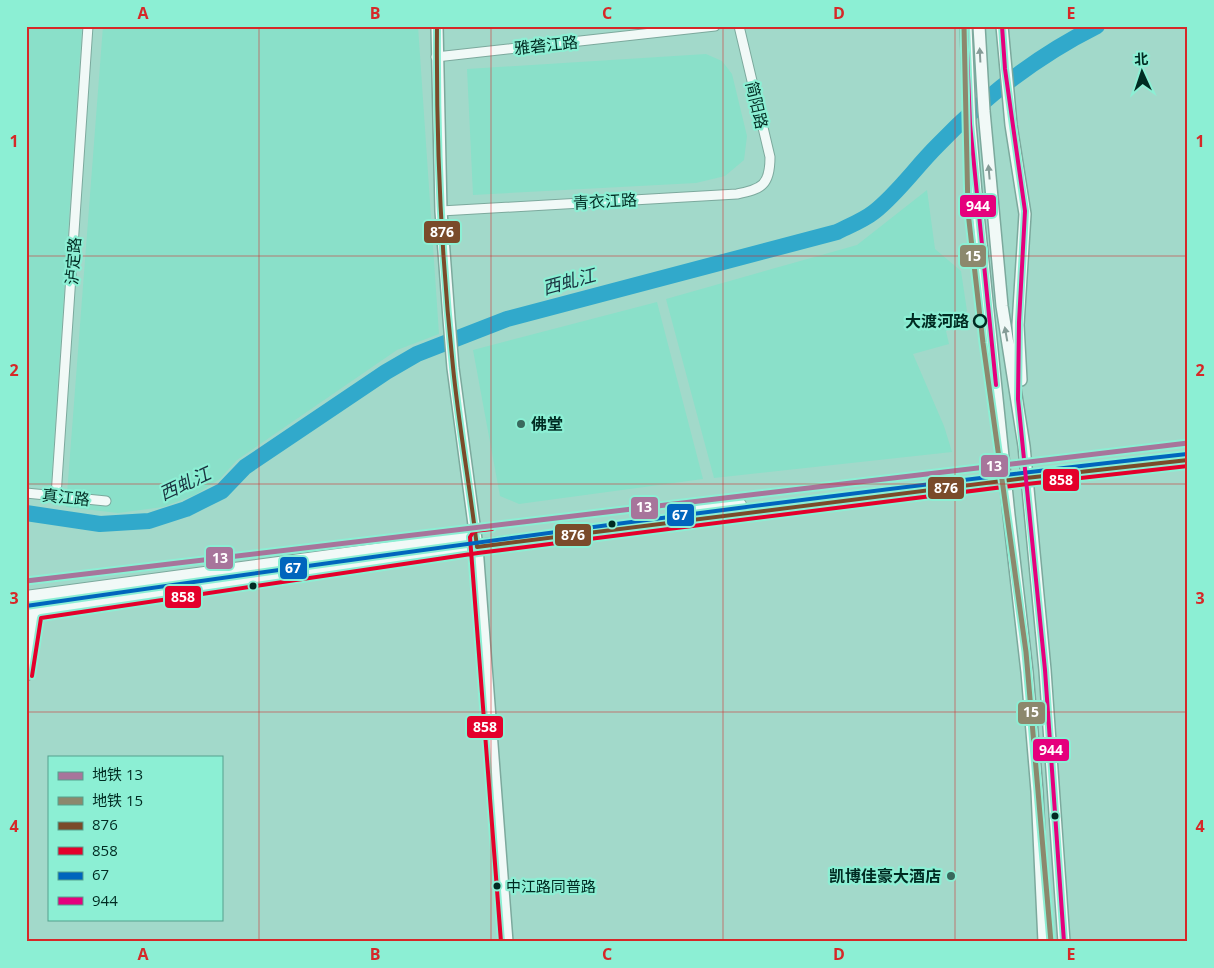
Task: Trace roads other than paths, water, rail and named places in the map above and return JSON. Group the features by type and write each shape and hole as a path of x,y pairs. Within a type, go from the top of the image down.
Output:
{"main road":[{"path":"437,26 436,58 442,211 449,319 453,368 476,542 507,942"},
{"path":"966,26 970,124 1005,477 1027,672 1038,817 1044,942"},
{"path":"979,26 984,112 1002,306 1018,399 1045,670 1064,942"},
{"path":"1002,26 1008,97 1025,214 1019,306 1021,380 1018,399"},
{"path":"26,676 31,605 476,542 1005,477 1188,451"},
{"path":"1026,474 1188,460"}],"street":[{"name":"泸定路","path":"56,496 88,26"},
{"name":"雅砻江路","path":"436,58 715,26"},
{"name":"简阳路","path":"739,26 770,157 770,171 765,183"},
{"name":"青衣江路","path":"442,211 737,194 754,190 765,183"},
{"name":"真江路","path":"26,493 106,501"}],"waterway":[{"name":"西虬江","path":"26,513 100,524 149,521 186,509 222,491 245,467 386,372 417,354 507,319 837,232 866,218 883,205 929,154 992,94 1032,64 1097,26"}],"metro line":[{"name":"15","path":"964,26 968,212 983,343 1026,652 1051,942"},
{"name":"13","path":"26,581 1188,443"}],"place":[{"name":"大渡河路","path":"980,321"},
{"name":"佛堂","path":"521,424"},
{"name":"凯博佳豪大酒店","path":"951,876"},
{"name":"中江路同普路","path":"497,886"}]}
